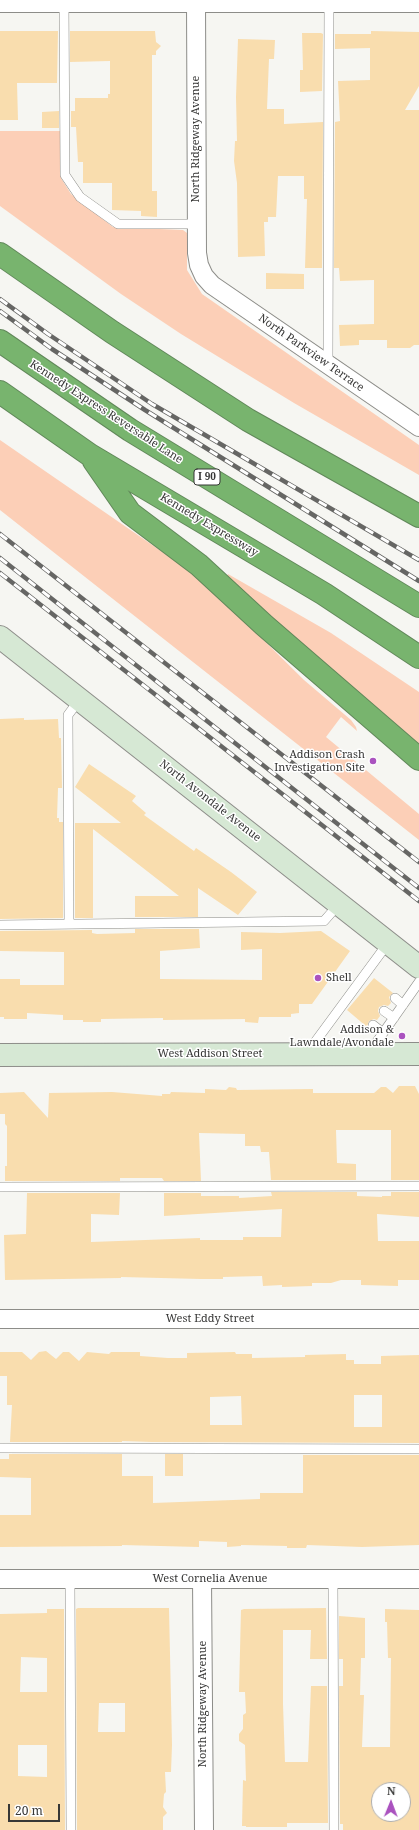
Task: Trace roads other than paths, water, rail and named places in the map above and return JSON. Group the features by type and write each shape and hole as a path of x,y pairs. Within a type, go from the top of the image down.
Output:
{"highway":[{"path":"0,254 112,332 248,420 369,486 419,516"},
{"name":"Kennedy Express Reversable Lane","path":"0,340 130,430 419,606"},
{"name":"Kennedy Expressway","path":"0,392 90,455 324,594 419,657"},
{"path":"90,455 130,513 199,565 264,624 419,759"}],"street":[{"name":"North Ridgeway Avenue","path":"196,2 197,253 199,265 204,276"},
{"path":"0,3 419,3"},
{"name":"North Parkview Terrace","path":"204,276 212,285 419,427"},
{"name":"North Avondale Avenue","path":"0,637 80,698 419,967"},
{"name":"West Addison Street","path":"0,1055 419,1054"},
{"name":"West Eddy Street","path":"0,1318 419,1319"},
{"name":"West Cornelia Avenue","path":"0,1579 419,1579"},
{"name":"North Ridgeway Avenue","path":"202,1579 204,1830"}],"lane":[{"path":"64,2 65,175 80,197 118,224 197,224"},
{"path":"328,365 329,2"},
{"path":"69,924 68,715 80,698"},
{"path":"0,925 324,921 339,904"},
{"path":"306,1054 358,990 365,974 388,942"},
{"path":"365,974 372,980"},
{"path":"368,1054 419,982"},
{"path":"395,998 403,1005"},
{"path":"384,1011 394,1018"},
{"path":"373,1025 383,1033"},
{"path":"0,1187 419,1186"},
{"path":"0,1448 419,1448"},
{"path":"70,1579 71,1830"},
{"path":"333,1579 334,1830"}],"railway":[{"path":"0,299 48,334 152,404 419,560"},
{"path":"0,311 52,349 145,410 419,581"},
{"path":"0,534 419,862"},
{"path":"0,558 419,888"},
{"path":"0,573 419,901"}],"place":[{"name":"Addison Crash Investigation Site","path":"373,761"},
{"name":"Shell","path":"318,978"},
{"name":"Addison & Lawndale/Avondale","path":"402,1036"}]}
